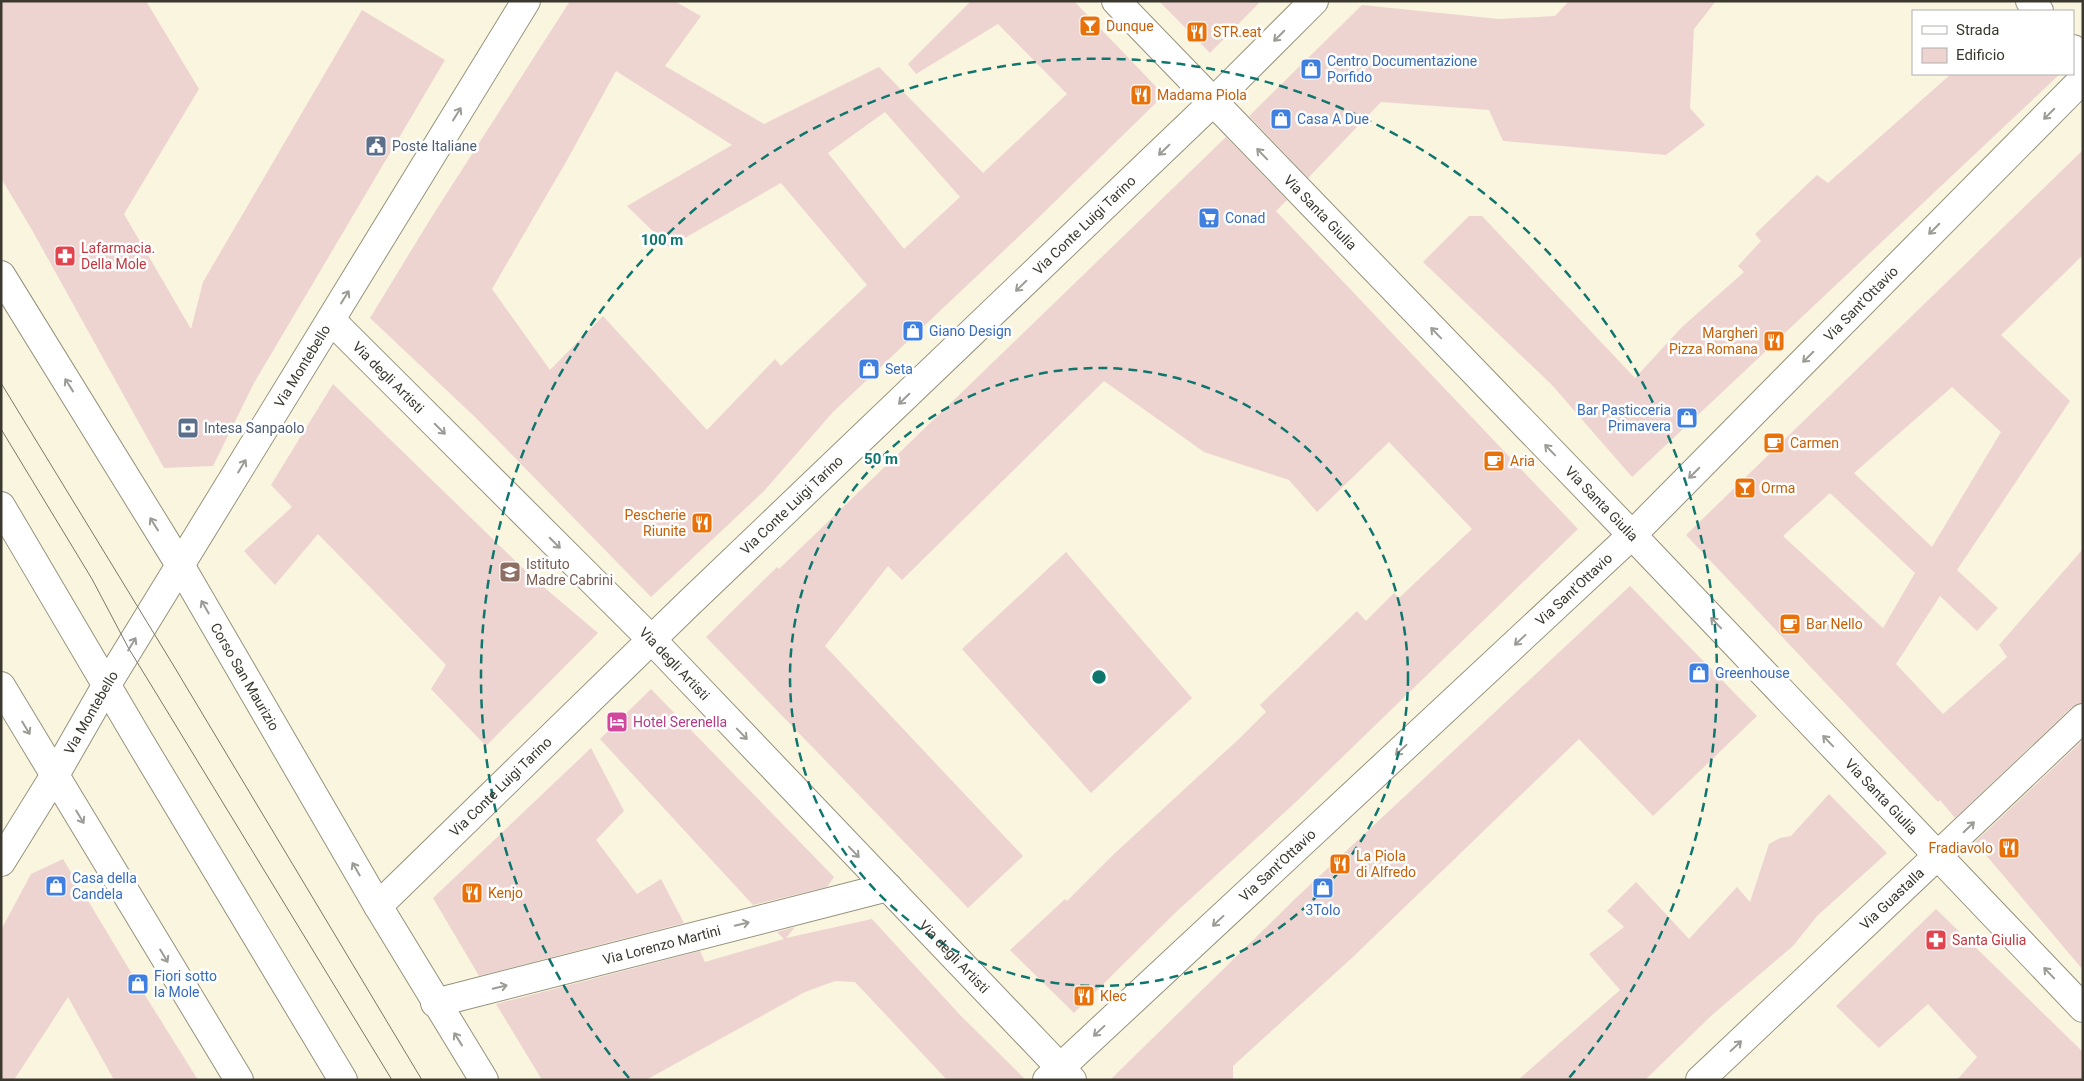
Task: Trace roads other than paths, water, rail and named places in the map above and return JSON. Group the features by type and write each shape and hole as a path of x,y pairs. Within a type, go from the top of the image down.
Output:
{"street":[{"name":"Via Montebello","path":"1,862 55,775 106,686 526,1"},
{"name":"Via Santa Giulia","path":"1116,1 1632,535 2083,1008"},
{"name":"Via Conte Luigi Tarino","path":"378,906 652,640 1213,102 1314,1"},
{"path":"2074,50 2083,60"},
{"name":"Via Sant'Ottavio","path":"1060,1076 1632,535 2083,79"},
{"name":"Corso San Maurizio","path":"1,275 180,565 435,1003 484,1080"},
{"name":"Via degli Artisti","path":"331,320 652,640 888,887 1060,1076"},
{"path":"1,506 106,686 343,1080"},
{"path":"1,686 239,1080"},
{"name":"Via Guastalla","path":"1700,1080 2083,718"},
{"name":"Via Lorenzo Martini","path":"435,1003 888,887"}],"tram line":[{"path":"1,383 172,663 422,1080"},
{"path":"1,429 92,579 129,649 392,1080"}],"place":[{"name":"Dunque","path":"1090,26"},
{"name":"STR.eat","path":"1197,32"},
{"name":"Centro Documentazione Porfido","path":"1311,69"},
{"name":"Madama Piola","path":"1141,95"},
{"name":"Casa A Due","path":"1281,119"},
{"name":"Poste Italiane","path":"376,146"},
{"name":"Conad","path":"1209,218"},
{"name":"Lafarmacia. Della Mole","path":"65,256"},
{"name":"Giano Design","path":"913,331"},
{"name":"Margherì Pizza Romana","path":"1774,341"},
{"name":"Seta","path":"869,369"},
{"name":"Bar Pasticceria Primavera","path":"1687,418"},
{"name":"Intesa Sanpaolo","path":"188,428"},
{"name":"Carmen","path":"1774,443"},
{"name":"Aria","path":"1494,461"},
{"name":"Orma","path":"1745,488"},
{"name":"Pescherie Riunite","path":"702,523"},
{"name":"Istituto Madre Cabrini","path":"510,572"},
{"name":"Bar Nello","path":"1790,624"},
{"name":"Greenhouse","path":"1699,673"},
{"name":"Hotel Serenella","path":"617,722"},
{"name":"Fradiavolo","path":"2009,848"},
{"name":"La Piola di Alfredo","path":"1340,864"},
{"name":"Casa della Candela","path":"56,886"},
{"name":"3Tolo","path":"1323,888"},
{"name":"Kenjo","path":"472,893"},
{"name":"Santa Giulia","path":"1936,940"},
{"name":"Fiori sotto la Mole","path":"138,984"},
{"name":"Klec","path":"1084,996"}]}
